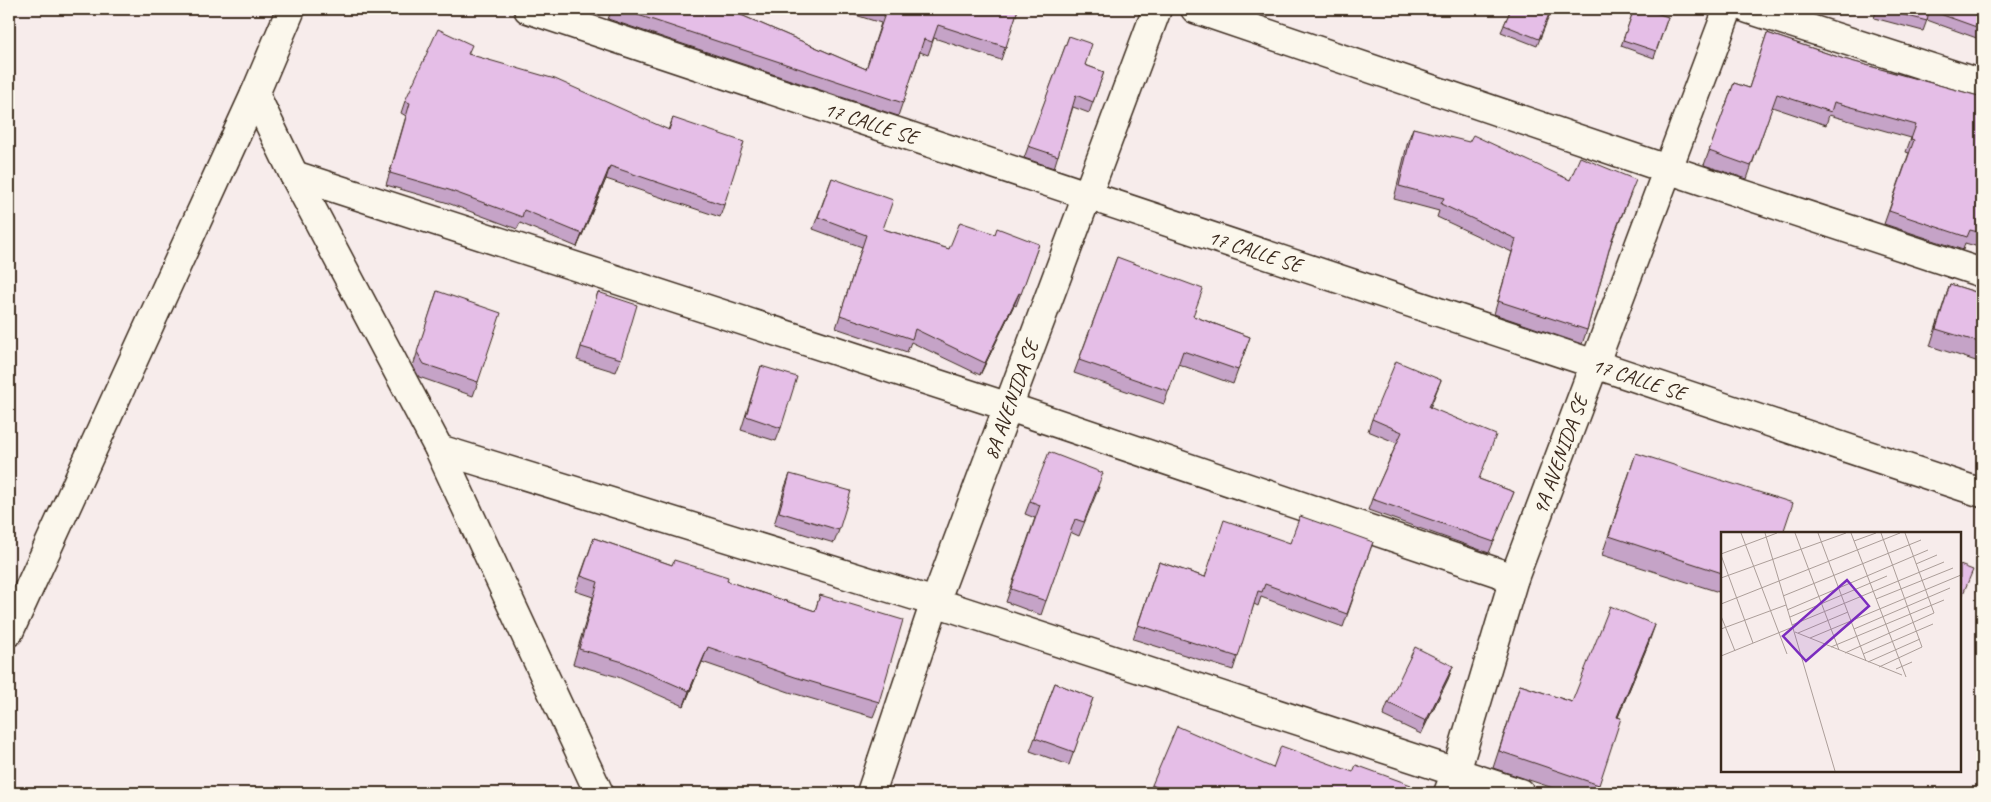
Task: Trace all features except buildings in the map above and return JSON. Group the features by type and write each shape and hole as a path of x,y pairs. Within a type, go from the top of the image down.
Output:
{"street":[{"path":"9,632 255,94 291,9"},
{"name":"17 CALLE SE","path":"528,9 1982,494"},
{"name":"8A AVENIDA SE","path":"871,793 935,602 1157,9"},
{"path":"1195,9 1982,274"},
{"name":"9A AVENIDA SE","path":"1452,783 1514,578 1728,9"},
{"path":"1748,9 1982,84"},
{"path":"255,94 294,174 439,449 599,793"},
{"path":"294,174 1009,407 1514,578"},
{"path":"439,449 935,602 1452,783 1520,793"}]}
